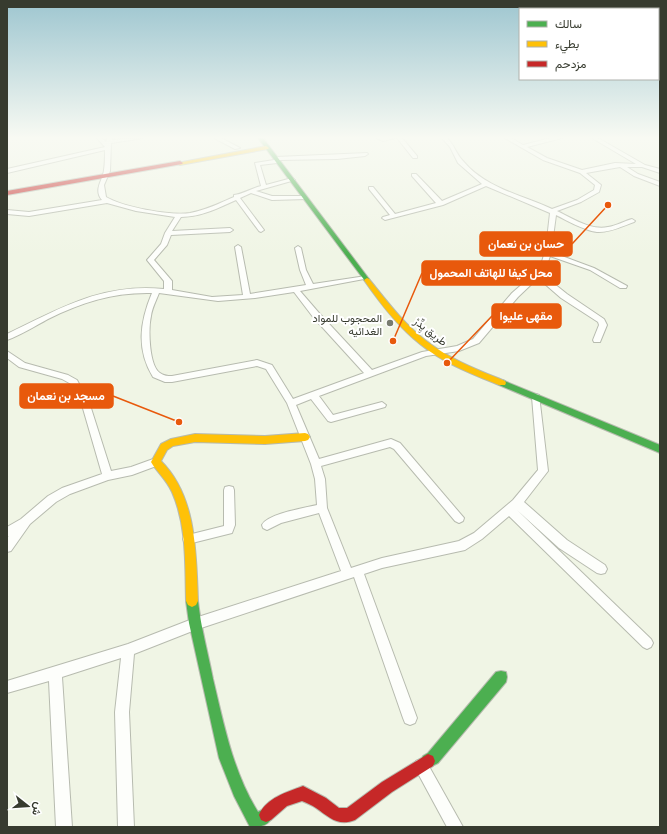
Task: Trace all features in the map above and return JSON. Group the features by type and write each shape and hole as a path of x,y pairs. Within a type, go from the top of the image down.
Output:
{"street":[{"path":"7,188 85,177"},
{"path":"7,193 91,177"},
{"path":"105,177 101,185 102,194 106,201"},
{"path":"261,177 264,186"},
{"name":"طريق يِدِّرْ","path":"290,177 364,277 400,321 435,351 473,371 660,449"},
{"path":"416,177 441,204"},
{"path":"478,177 486,184 572,221 598,230 609,229 632,221"},
{"path":"553,212 580,201 597,191 598,185 588,177"},
{"path":"641,177 660,184"},
{"path":"7,219 10,212 29,214 106,201 136,210 179,215 202,213 236,196 264,186 292,180"},
{"path":"385,218 441,204 461,197 486,184"},
{"path":"371,188 393,215"},
{"path":"250,191 272,198 305,198"},
{"path":"236,196 262,230"},
{"path":"291,403 435,351 459,348 476,341 525,284 538,274 544,265 548,253 553,212"},
{"path":"168,292 168,281 150,260 164,245 168,233 179,215"},
{"path":"168,233 230,230"},
{"path":"238,247 247,296"},
{"path":"298,248 303,270 310,286"},
{"path":"548,253 592,269 623,286"},
{"path":"538,274 564,296 601,322 603,329 597,340"},
{"path":"7,337 80,302 120,292 156,291 208,298 247,296 364,277"},
{"path":"295,289 316,315 370,374"},
{"path":"156,291 147,314 146,327 149,359 156,375 172,380 262,363 272,369 291,403 305,436 320,479 322,508 353,573 410,718"},
{"path":"7,354 22,365 65,377 74,382 86,405 108,476"},
{"path":"313,395 331,419 382,405"},
{"path":"7,687 55,674 128,650 195,624 353,573 434,550 461,546 478,536 513,506 543,471 536,398"},
{"path":"7,532 26,521 52,499 66,491 108,476 132,471 156,462 164,447 171,443 195,438 265,440 305,436"},
{"path":"316,464 391,443 402,450 460,518"},
{"path":"156,462 169,475 181,499 188,539 195,624 215,715 236,791 253,825 282,801 303,793 321,803 335,814 342,816 350,815 387,787 421,766 441,748 478,702 501,678"},
{"path":"188,539 228,530 230,525 229,490"},
{"path":"513,506 563,544 602,569"},
{"path":"513,506 647,643"},
{"path":"267,526 279,519 322,508"},
{"path":"7,547 26,521"},
{"path":"126,827 122,712 128,650"},
{"path":"55,674 64,827"},
{"path":"421,766 455,827"}],"traffic: fast":[{"path":"289,177 367,280"},
{"path":"502,383 660,449"},
{"path":"192,601 197,634 226,758 239,791 256,823 266,815"},
{"path":"428,761 433,758 501,677"}],"traffic: slow":[{"path":"367,280 397,317 423,343 457,363 502,383"},
{"path":"192,601 190,554 186,522 177,492 170,478 156,462 164,447 171,443 195,438 265,440 305,437"}],"traffic: jam":[{"path":"7,193 100,177"},
{"path":"266,815 282,801 303,793 321,803 335,814 342,816 350,815 387,787 428,761"}],"place":[{"name":"حسان بن نعمان","path":"608,205"},
{"name":"المحجوب للمواد الغدائيه","path":"390,323"},
{"name":"محل كيفا للهاتف المحمول","path":"393,341"},
{"name":"مقهى عليوا","path":"447,363"},
{"name":"مسجد بن نعمان","path":"179,422"}]}
